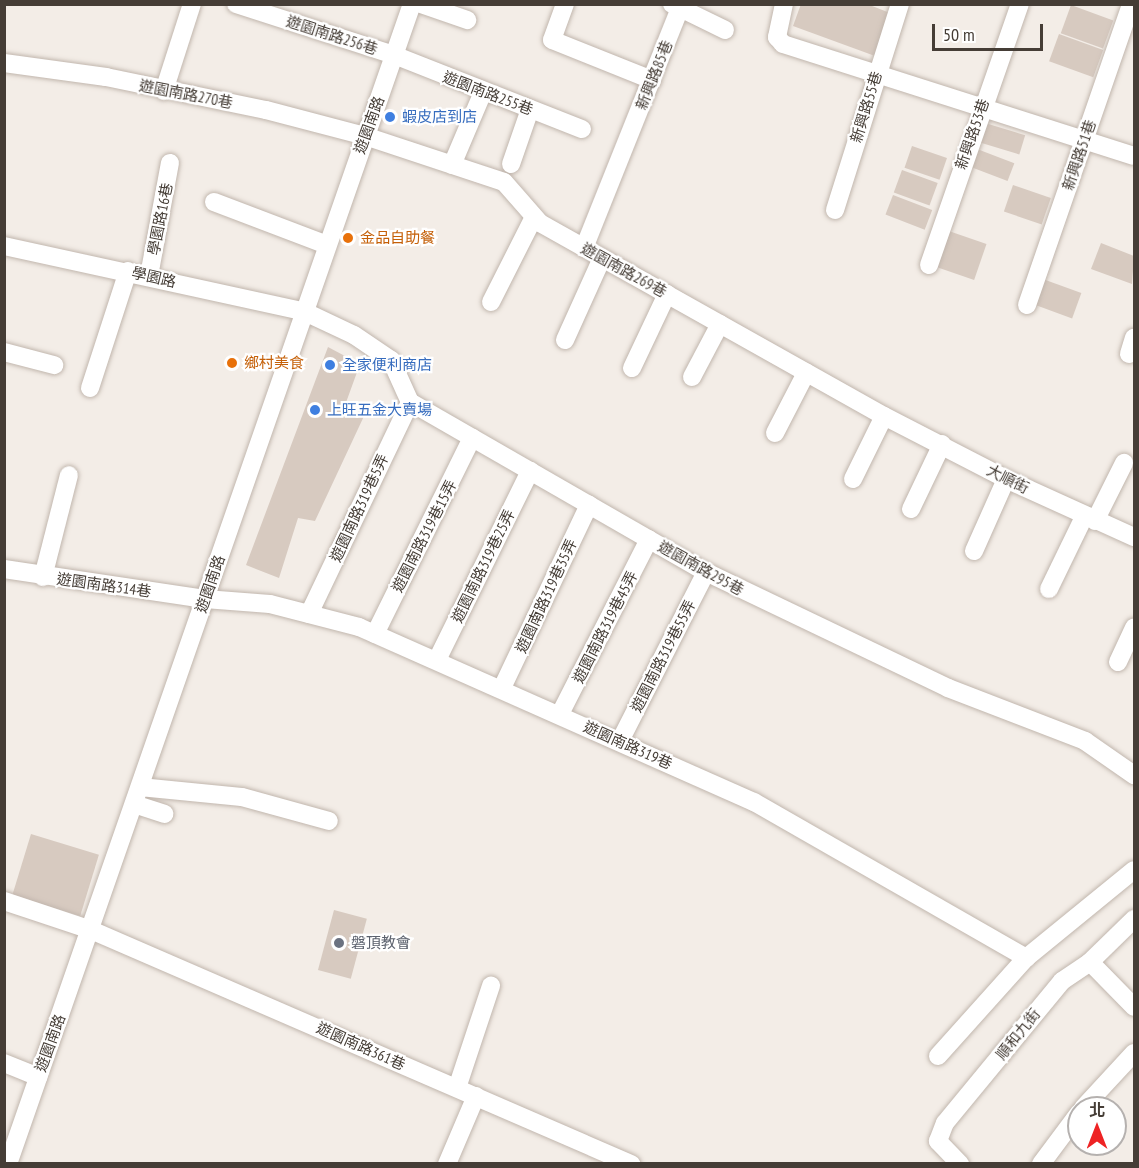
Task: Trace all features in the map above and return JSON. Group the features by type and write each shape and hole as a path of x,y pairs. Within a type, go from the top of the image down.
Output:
{"street":[{"path":"164,91 192,4"},
{"name":"遊園南路256巷","path":"236,4 394,55"},
{"name":"遊園南路","path":"8,1164 91,930 303,311 412,4"},
{"path":"421,4 467,20"},
{"path":"565,4 552,40 652,80"},
{"path":"784,4 777,37 783,44 981,105 1134,156"},
{"name":"新興路55巷","path":"835,210 900,4"},
{"name":"新興路53巷","path":"929,265 981,105 1020,4"},
{"name":"新興路51巷","path":"1027,305 1131,4"},
{"path":"676,6 725,30"},
{"name":"新興路85巷","path":"584,248 652,80 676,6"},
{"name":"遊園南路255巷","path":"394,55 483,92 582,129"},
{"name":"遊園南路270巷","path":"4,63 106,77 164,91 266,110 365,136"},
{"path":"452,165 483,92"},
{"path":"511,164 530,109"},
{"name":"遊園南路269巷","path":"365,136 504,182 534,217 584,248 884,416"},
{"name":"學園路16巷","path":"149,276 170,163"},
{"path":"214,202 327,244"},
{"path":"491,302 534,217"},
{"name":"學園路","path":"4,246 128,271 303,311"},
{"path":"566,340 602,258"},
{"path":"90,388 128,271"},
{"path":"632,368 668,294"},
{"path":"303,311 354,335 392,360 410,402"},
{"path":"692,377 720,324"},
{"path":"4,352 54,365"},
{"path":"775,432 806,373"},
{"name":"遊園南路295巷","path":"410,402 706,572 948,688 1085,741 1134,776"},
{"name":"遊園南路319巷5弄","path":"309,614 410,402"},
{"path":"853,479 884,416"},
{"name":"大順街","path":"884,416 1006,479 1134,537"},
{"name":"遊園南路319巷15弄","path":"375,634 472,438"},
{"path":"911,509 942,444"},
{"path":"1049,589 1124,463"},
{"name":"遊園南路319巷25弄","path":"437,660 530,471"},
{"path":"43,577 69,475"},
{"path":"974,551 1006,479"},
{"name":"遊園南路319巷35弄","path":"502,688 589,505"},
{"name":"遊園南路319巷45弄","path":"560,714 649,539"},
{"name":"遊園南路314巷","path":"4,569 43,577 205,598"},
{"name":"遊園南路319巷55弄","path":"620,741 706,572"},
{"name":"遊園南路319巷","path":"205,598 270,604 309,614 375,634 502,688 754,802 1026,957"},
{"path":"1118,662 1134,627"},
{"path":"137,795 164,814"},
{"path":"137,795 242,797 329,821"},
{"path":"938,1056 1026,957 1134,870"},
{"name":"遊園南路361巷","path":"4,901 91,930 631,1164"},
{"name":"順和九街","path":"960,1164 938,1141 945,1123 1062,981 1090,962 1134,919"},
{"path":"1090,962 1134,1007"},
{"path":"457,1088 491,986"},
{"path":"1094,1096 1134,1053"},
{"path":"4,1063 38,1077"},
{"path":"447,1164 476,1096"},
{"path":"1041,1164 1067,1129"}],"building":[{"path":"801,4 867,4 890,13 875,56 793,26"},
{"path":"1071,5 1113,20 1103,49 1061,33"},
{"path":"1059,34 1103,50 1093,77 1049,61"},
{"path":"985,123 1025,135 1019,154 979,142"},
{"path":"912,146 947,158 939,180 905,168"},
{"path":"977,149 1014,163 1008,181 970,167"},
{"path":"902,170 938,183 929,206 894,193"},
{"path":"1013,185 1051,198 1042,224 1004,211"},
{"path":"893,195 932,210 925,230 885,215"},
{"path":"943,229 986,244 974,280 931,265"},
{"path":"1101,243 1134,256 1132,284 1091,269"},
{"path":"1040,278 1081,293 1072,318 1031,303"},
{"path":"328,347 360,364 344,408 365,414 315,521 298,518 279,578 246,565"},
{"path":"31,834 99,855 80,916 12,895"},
{"name":"磐頂教會","path":"334,910 367,919 351,979 318,970"}],"place":[{"name":"蝦皮店到店","path":"390,117"},
{"name":"金品自助餐","path":"348,238"},
{"name":"鄉村美食","path":"232,363"},
{"name":"全家便利商店","path":"330,365"},
{"name":"上旺五金大賣場","path":"315,410"},
{"name":"磐頂教會","path":"339,943"}]}
